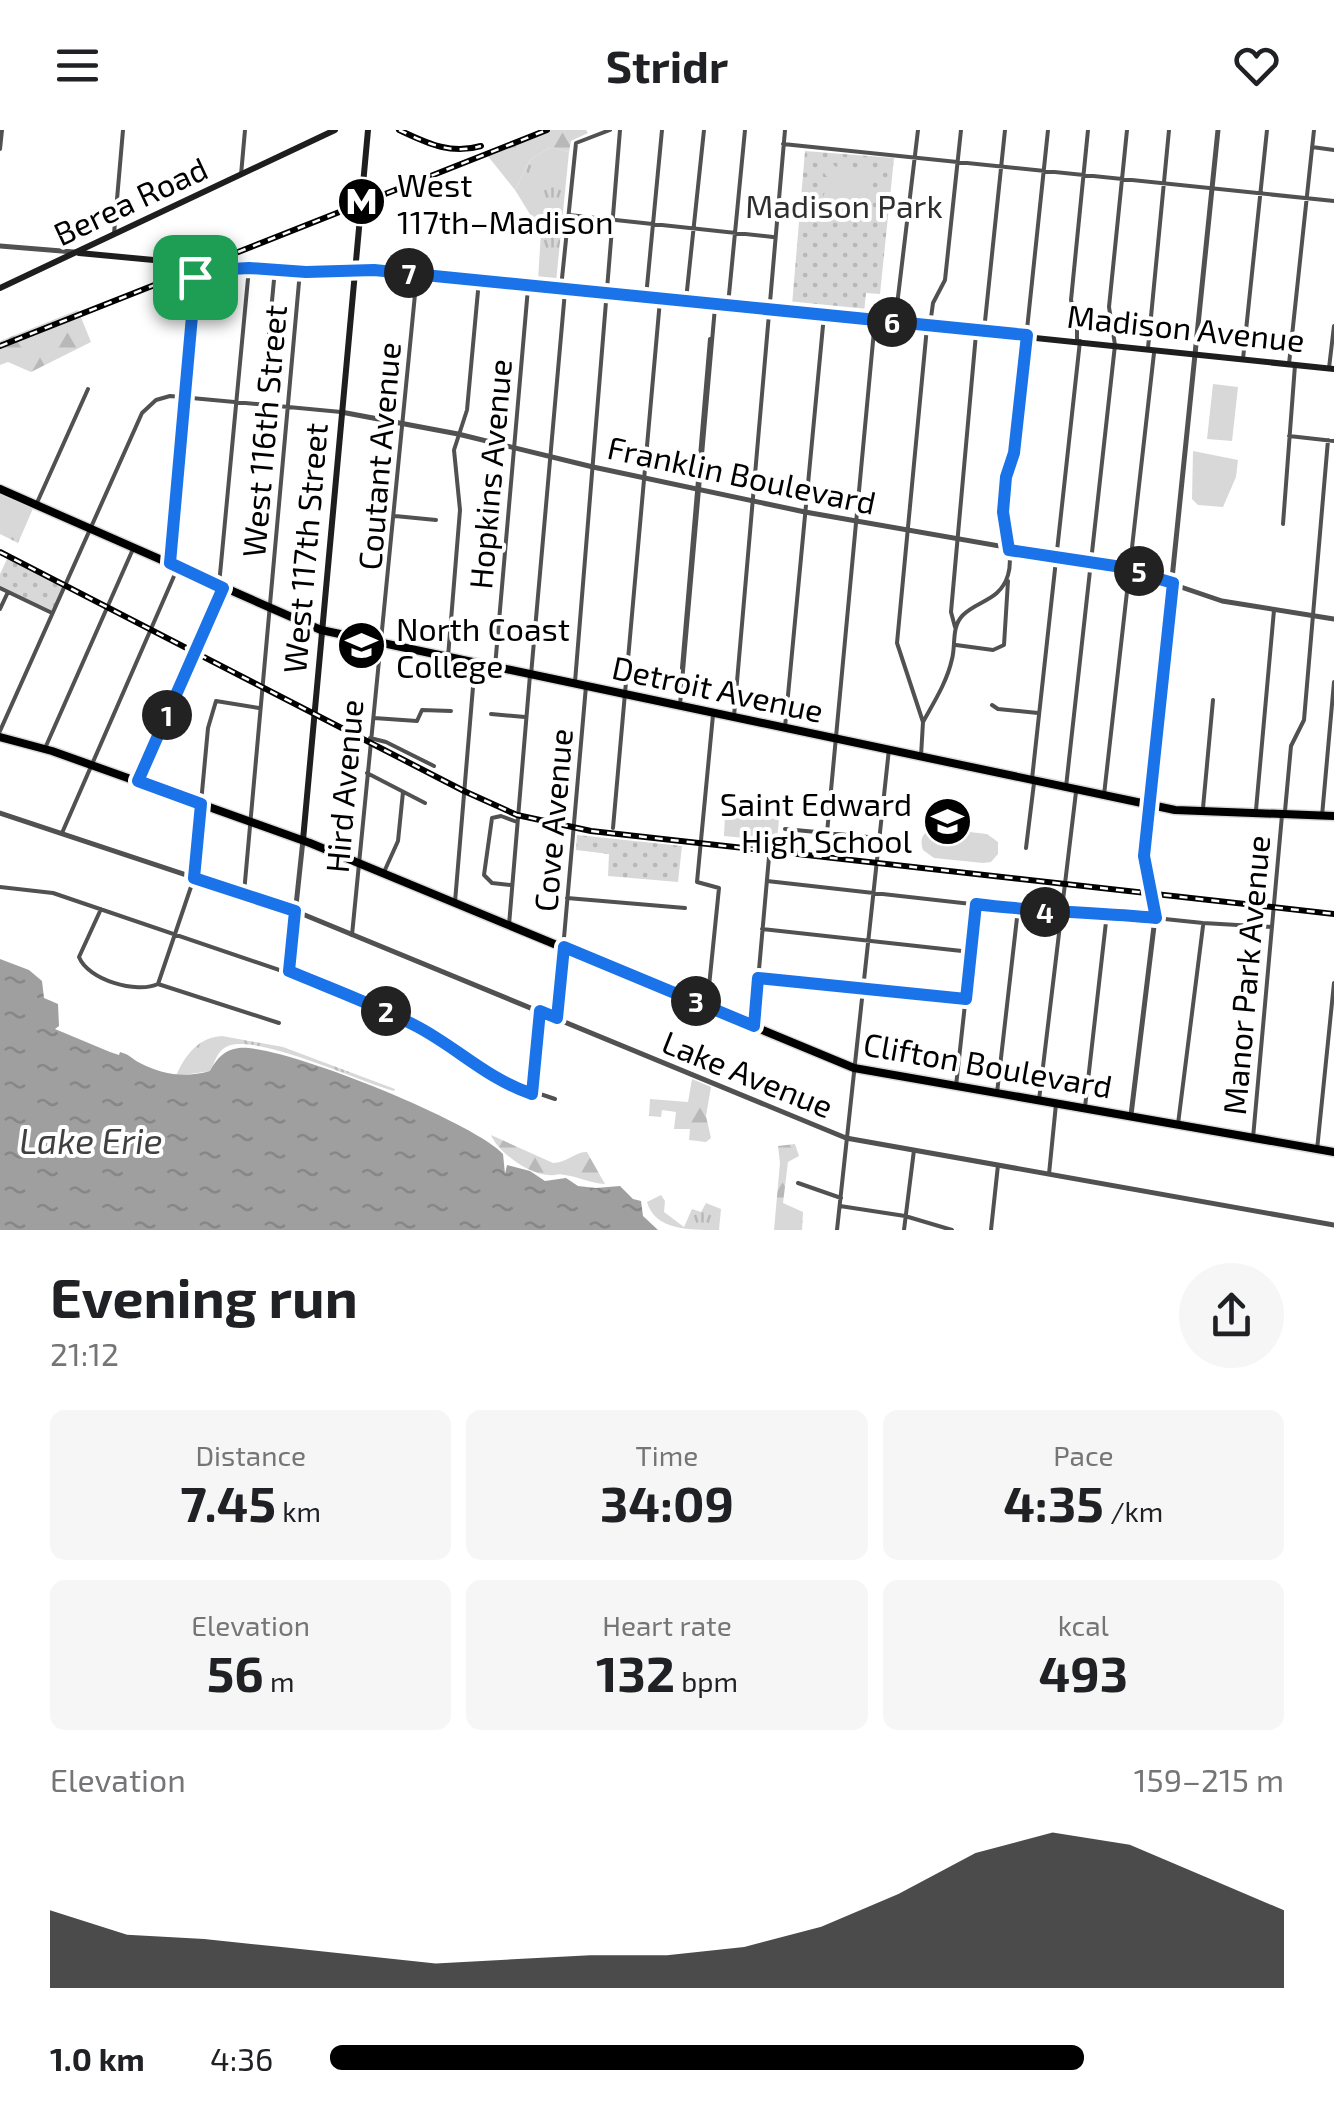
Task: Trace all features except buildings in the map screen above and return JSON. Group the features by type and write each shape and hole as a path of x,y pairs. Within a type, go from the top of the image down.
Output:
{"main road":[{"name":"Berea Road","path":"0,288 335,130"},
{"name":"West 117th Street","path":"303,840 368,130"},
{"path":"77,252 175,262"},
{"name":"Madison Avenue","path":"196,271 249,268 417,274 1332,368"},
{"name":"Detroit Avenue","path":"0,489 321,630 1150,804 1203,812 1334,816"},
{"name":"Clifton Boulevard","path":"0,734 303,840 854,1068 1334,1152"}],"street":[{"path":"0,149 2,130"},
{"path":"114,234 122,130"},
{"path":"241,175 245,130"},
{"path":"509,925 576,144 610,130"},
{"path":"575,683 620,130"},
{"path":"646,297 662,130"},
{"path":"686,300 704,130"},
{"path":"728,305 745,130"},
{"path":"734,716 784,130"},
{"path":"895,322 918,130"},
{"path":"921,756 923,722 898,643 929,325 933,303 944,280 961,130"},
{"path":"923,722 947,676 956,644 952,616 957,540 1005,130"},
{"path":"956,644 993,650 1004,645 1009,550 1003,512 1006,477 1014,453 1048,130"},
{"path":"1026,848 1078,341 1071,300 1088,130"},
{"path":"1039,1100 1061,914 1091,562 1115,345 1110,308 1128,130"},
{"path":"1104,795 1131,569 1169,130"},
{"path":"1131,1116 1156,918 1144,860 1218,130"},
{"path":"1244,359 1267,130"},
{"path":"1282,524 1314,130"},
{"path":"783,144 1334,200"},
{"path":"1312,148 1334,150"},
{"path":"568,215 774,238"},
{"path":"0,246 77,252"},
{"path":"138,783 221,586 249,268"},
{"path":"269,333 275,269"},
{"path":"62,833 174,565 196,271"},
{"name":"West 116th Street","path":"244,894 300,271"},
{"name":"Coutant Avenue","path":"381,642 417,274"},
{"path":"448,657 460,510 454,473 458,434 467,410 478,280"},
{"name":"Hopkins Avenue","path":"495,667 528,286"},
{"path":"614,828 660,298"},
{"path":"680,705 715,304"},
{"path":"785,728 824,314"},
{"path":"827,833 875,320"},
{"path":"1332,368 1334,326"},
{"path":"36,505 88,389"},
{"name":"Franklin Boulevard","path":"90,528 142,413 161,398 184,397 341,412 404,423 550,454 593,468 806,512 1131,569 1222,601 1334,620"},
{"path":"1289,436 1331,440"},
{"name":"Manor Park Avenue","path":"1253,1138 1283,816 1291,746 1304,720 1331,440"},
{"path":"395,516 436,520"},
{"path":"0,734 90,528"},
{"path":"44,750 133,548"},
{"path":"955,627 960,618 994,597 1008,577"},
{"path":"0,588 52,612"},
{"path":"999,590 1008,592"},
{"path":"0,610 8,592"},
{"path":"1255,814 1274,608"},
{"path":"952,616 960,618"},
{"name":"Hird Avenue","path":"352,935 381,642"},
{"path":"455,902 475,662"},
{"path":"1322,816 1334,682"},
{"name":"Cove Avenue","path":"557,1018 586,686"},
{"path":"1203,812 1212,700"},
{"path":"158,984 194,878 208,728 216,701 261,708"},
{"path":"992,705 1038,714"},
{"path":"372,718 417,721 422,710 451,711"},
{"path":"707,1006 719,888 697,882 713,712"},
{"path":"490,714 526,717"},
{"path":"370,738 434,766"},
{"path":"837,1230 889,749"},
{"path":"367,773 425,803"},
{"path":"384,872 398,841 403,792"},
{"name":"Lake Avenue","path":"0,812 295,911 846,1138 1316,1226 1334,1225"},
{"path":"512,885 492,883 485,876 490,821 498,816 517,822"},
{"path":"784,829 879,838"},
{"name":"West 117th Street","path":"289,971 303,840"},
{"path":"754,1026 770,857"},
{"path":"767,881 1061,914 1088,910 1272,927"},
{"path":"0,887 41,891 289,971 392,1014 484,1073 532,1094 555,1099"},
{"path":"567,898 685,908"},
{"path":"956,1086 976,904"},
{"path":"100,909 80,954 82,964 91,972 132,987 147,989 158,984 279,1023"},
{"path":"996,1092 1018,909"},
{"path":"1084,1107 1107,913"},
{"path":"1178,1124 1203,923"},
{"path":"762,930 971,952"},
{"path":"758,978 966,999"},
{"path":"1317,1150 1334,983"},
{"path":"532,1094 540,1011"},
{"path":"1049,1174 1056,1103"},
{"path":"904,1230 914,1150"},
{"path":"991,1230 998,1165"},
{"path":"798,1183 840,1198"},
{"path":"840,1206 905,1216 952,1230"}],"green space":[{"path":"551,130 588,133 571,141 569,152 551,147 530,160 515,190 487,155"},
{"path":"551,147 569,152 556,282 538,280 541,232 515,190 530,160"},
{"name":"Madison Park","path":"805,151 894,158 880,294 866,293 864,313 792,305"},
{"path":"833,164 841,172 868,165 867,212 823,209 822,199 830,181 824,173"},
{"path":"78,310 91,342 31,372 8,362 0,365 0,341"},
{"path":"1213,384 1238,387 1232,441 1207,439"},
{"path":"1193,451 1238,460 1236,477 1223,507 1198,505 1192,499"},
{"path":"0,489 35,504 18,543 0,534"},
{"path":"8,557 64,585 52,613 0,588 0,574"},
{"path":"725,814 779,819 777,841 724,836"},
{"path":"935,828 987,834 998,842 998,854 991,862 983,863 934,858 923,850 921,842 925,833"},
{"path":"577,835 682,846 678,882 608,876 609,854 576,850"},
{"path":"222,1036 283,1047 395,1089 284,1052 242,1044 221,1051 211,1071 176,1076 194,1049 206,1040"},
{"path":"692,1079 711,1087 706,1116 711,1138 706,1142 689,1140 690,1129 674,1129 676,1112 662,1110 661,1117 649,1116 650,1099 688,1102"},
{"path":"491,1135 553,1163 587,1152 605,1184 532,1171 507,1155"},
{"path":"795,1144 799,1156 788,1162 783,1203 803,1212 802,1230 774,1230 778,1146"},
{"path":"661,1195 664,1212 684,1227 692,1209 701,1212 706,1203 721,1209 719,1230 685,1229 665,1223 647,1202"}],"water":[{"name":"Lake Erie","path":"0,959 29,970 42,981 44,998 58,1004 59,1026 55,1029 110,1052 124,1053 157,1070 183,1075 210,1071 222,1055 239,1048 294,1058 376,1087 486,1140 503,1154 505,1174 507,1165 530,1171 545,1181 566,1178 578,1186 620,1186 633,1199 641,1201 643,1216 658,1230 0,1230"}],"tunnel":[{"path":"175,262 197,271"}],"railway":[{"path":"399,130 449,148 481,146"},
{"path":"0,346 547,130"},
{"path":"0,552 517,815 591,831 1334,914"}],"place":[{"name":"West 117th–Madison","path":"362,202"},
{"name":"North Coast College","path":"361,646"},
{"name":"Saint Edward High School","path":"947,821"}],"route":[{"path":"249,268 306,272 374,270 1027,335 1003,512 1009,550 1115,566 1173,583 1144,856 1156,918 1088,910 1058,914 976,904 966,999 758,978 754,1026 564,947 557,1018 540,1011 532,1094 484,1073 392,1014 289,971 295,911 194,878 201,804 138,781 223,588 170,563 195,277 196,271 249,268"}]}
